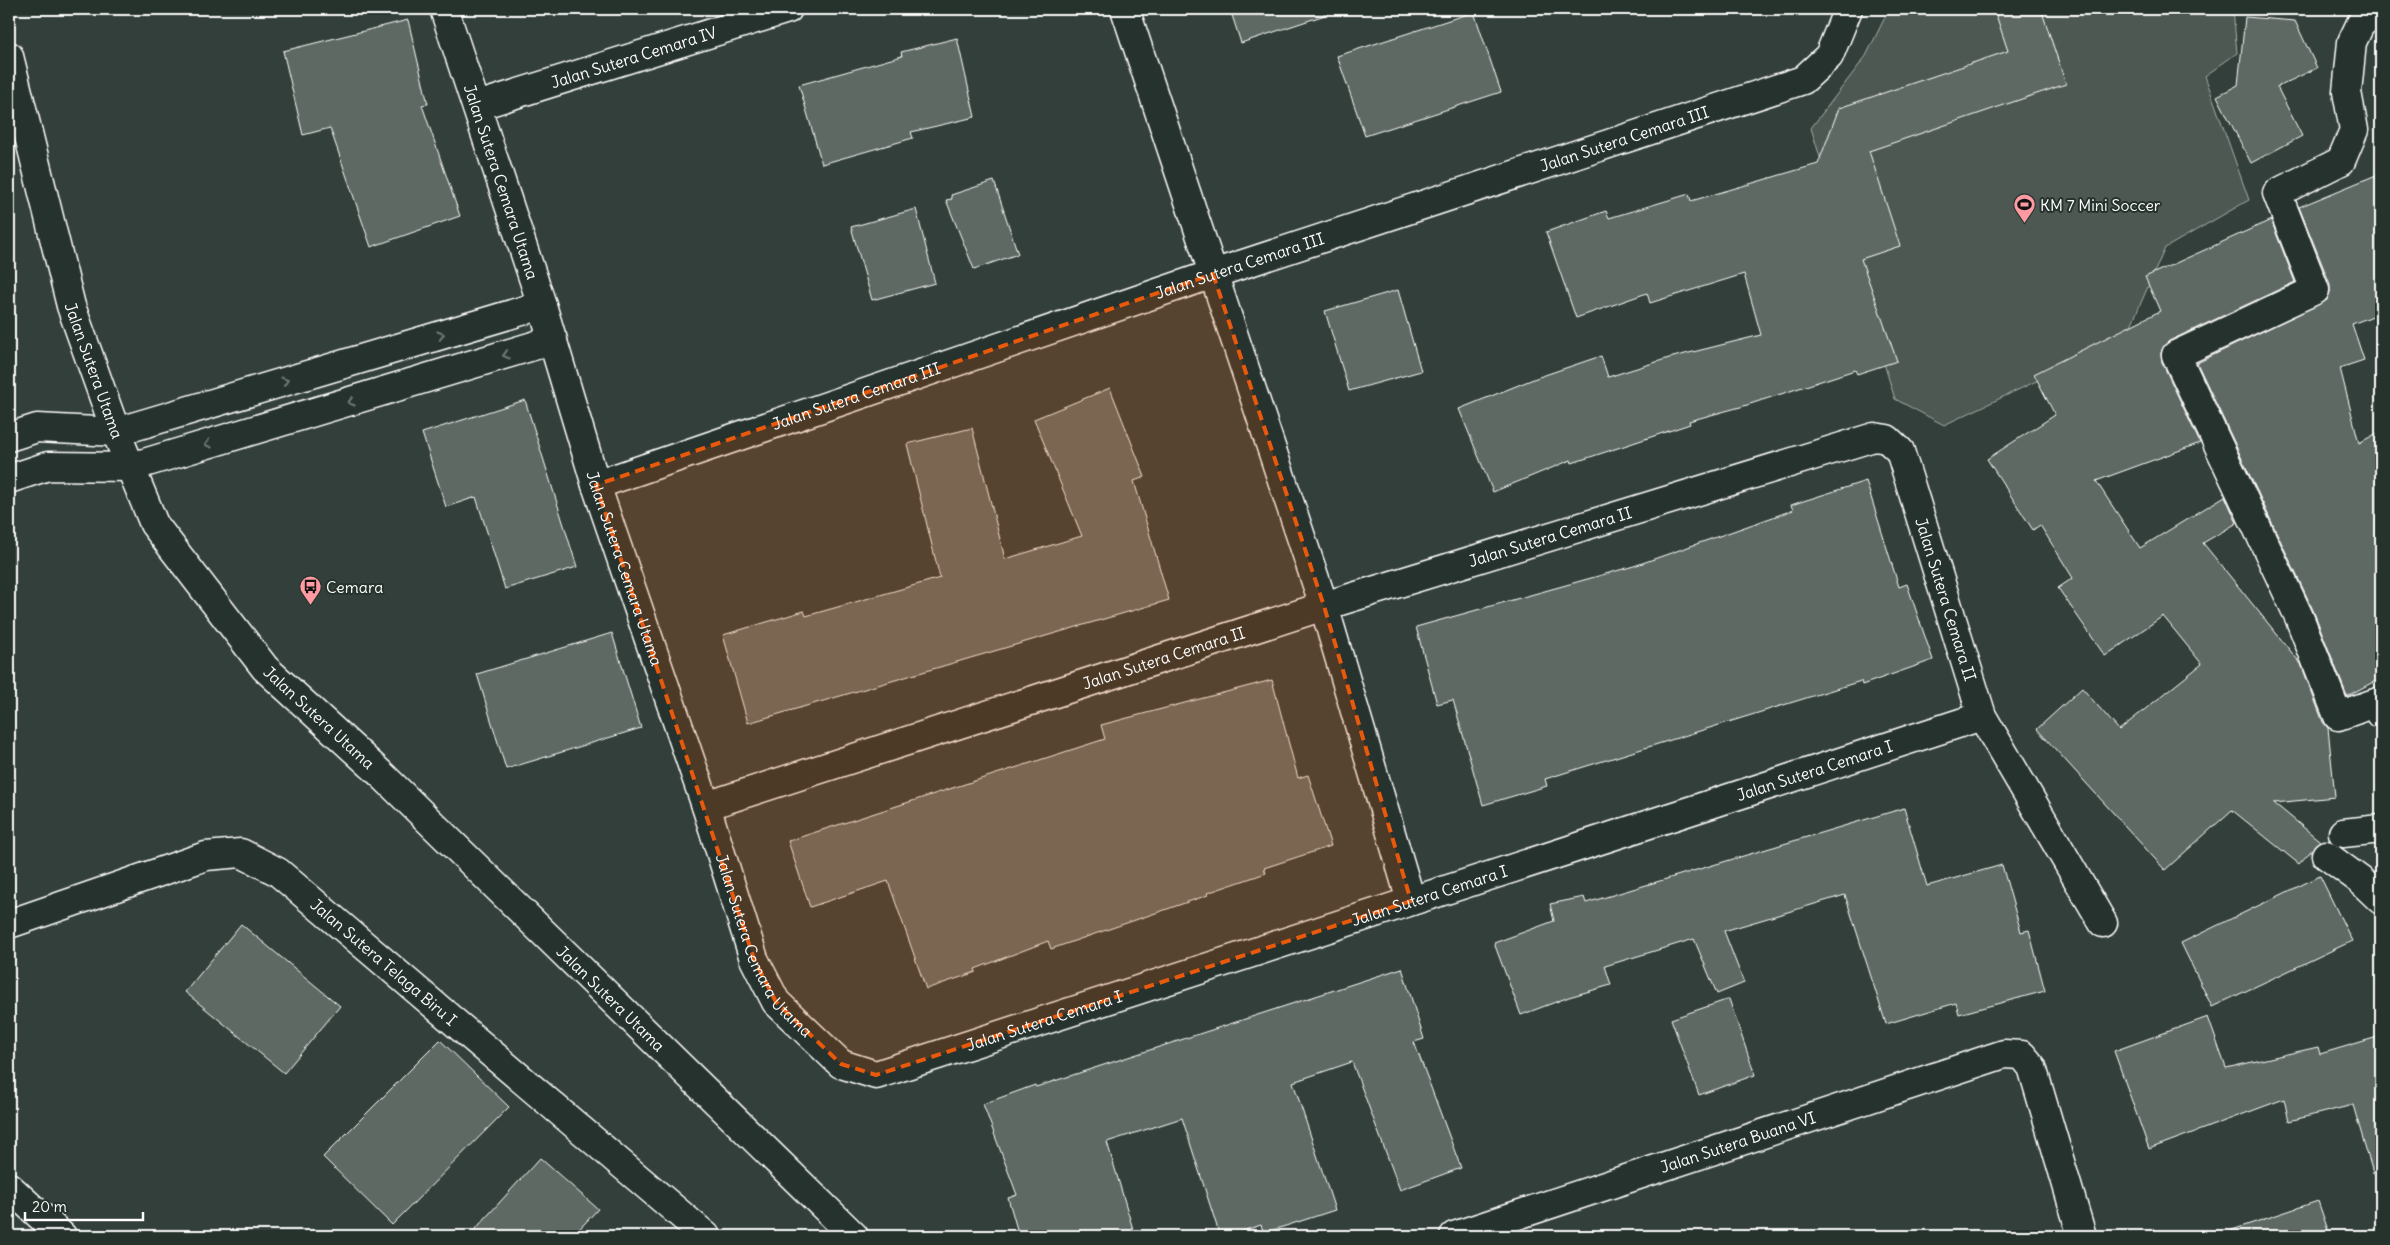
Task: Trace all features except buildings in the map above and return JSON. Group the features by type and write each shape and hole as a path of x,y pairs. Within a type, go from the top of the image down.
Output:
{"street":[{"name":"Jalan Sutera Cemara Utama","path":"444,9 542,305 596,485 706,806 754,959 776,1002 841,1064 876,1075"},
{"name":"Jalan Sutera Cemara IV","path":"477,106 788,9"},
{"path":"1125,9 1324,606 1411,901"},
{"name":"Jalan Sutera Cemara III","path":"596,485 1213,274 1803,80 1829,56 1848,9"},
{"path":"2381,11 2361,22 2352,42 2347,92 2354,130 2341,162 2277,193 2315,290 2176,355 2299,617 2338,716 2378,702 2381,714"},
{"name":"Jalan Sutera Utama","path":"9,56 70,306 116,432 154,524 265,668 381,774 854,1236"},
{"path":"9,437 37,428 116,432 542,305"},
{"path":"9,479 48,466 131,467 553,340"},
{"name":"Jalan Sutera Cemara II","path":"706,806 1324,606 1874,438 1887,439 1900,451 1982,716 2104,923"},
{"name":"Jalan Sutera Cemara I","path":"876,1075 1982,716"},
{"path":"2343,833 2381,829"},
{"name":"Jalan Sutera Telaga Biru I","path":"9,924 206,856 241,853 278,872 706,1236"},
{"path":"2326,855 2360,880 2381,900"},
{"name":"Jalan Sutera Buana VI","path":"1454,1236 2004,1054 2022,1055 2032,1068 2082,1236"},
{"path":"9,1187 62,1236"}],"highlighted area":[{"path":"1213,274 1324,606 1411,901 876,1075 841,1064 776,1002 754,959 596,485"}],"shaded area":[{"name":"KM 7 Mini Soccer","path":"1889,9 2233,9 2237,53 2205,76 2249,200 2165,248 2125,339 1944,425 1895,399 1811,128 1866,56"}],"place":[{"name":"KM 7 Mini Soccer","path":"2024,224"},
{"name":"Cemara","path":"310,606"}]}
